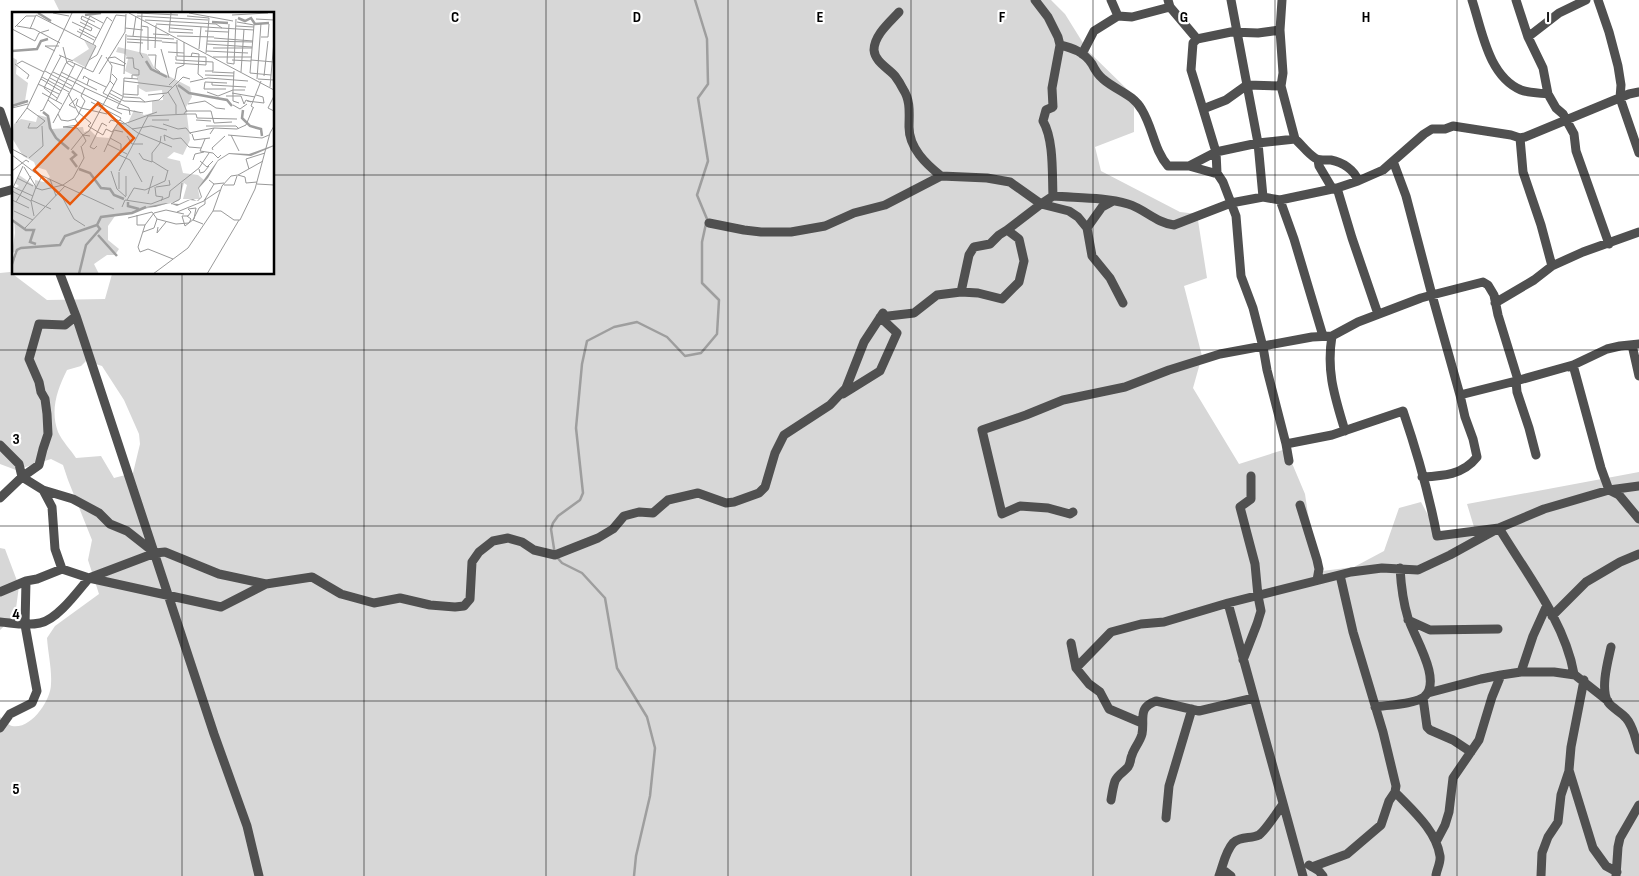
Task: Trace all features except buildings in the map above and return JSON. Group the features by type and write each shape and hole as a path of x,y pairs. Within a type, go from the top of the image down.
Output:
{"street":[{"path":"1035,0 1048,17 1060,45 1052,88 1053,107 1046,110 1043,121 1047,128 1051,152 1053,196"},
{"path":"1112,0 1118,16"},
{"path":"1231,0 1258,143 1263,197"},
{"path":"1282,0 1280,30 1283,73 1281,86 1295,139 1318,160 1338,161 1353,172 1358,181"},
{"path":"1472,0 1488,51 1496,69 1520,89 1548,94"},
{"path":"1516,0 1528,37 1544,68 1548,94 1574,134 1576,151 1609,244"},
{"path":"1528,37 1559,13 1586,0"},
{"path":"1598,0 1618,66 1621,85 1620,98 1639,153"},
{"path":"1082,54 1094,31 1118,16 1132,17 1169,4 1197,38"},
{"path":"899,12 879,34 874,50 878,60 895,76 907,96 908,129 914,147 924,164 941,176"},
{"path":"1280,30 1258,34 1236,32 1197,38 1193,43 1191,70 1216,152 1217,172 1223,182 1236,216 1241,276 1253,308 1289,461"},
{"path":"1060,45 1072,48 1082,54 1100,77 1133,98 1143,110 1156,146 1168,166 1189,166 1216,152 1258,143 1295,139"},
{"path":"1203,109 1226,100 1247,86 1281,86"},
{"path":"961,292 969,255 974,247 990,244 999,235 1053,196 1093,198 1128,204 1164,224 1174,225 1230,202 1263,197 1280,200 1358,181 1384,170 1432,128 1445,129 1453,126 1520,138 1540,132 1566,119 1639,92"},
{"path":"0,111 12,145"},
{"path":"1520,138 1521,164 1552,266"},
{"path":"1318,160 1319,166 1335,188 1378,314"},
{"path":"1393,161 1406,196 1465,417 1474,439 1477,458 1465,469 1457,473 1422,478"},
{"path":"1189,166 1214,173 1217,172"},
{"path":"708,223 761,232 791,232 825,226 854,214 885,205 941,176 986,178 1010,182 1041,204 1069,210 1075,214 1087,228 1092,256 1110,278 1123,303"},
{"path":"1280,200 1327,336 1334,395 1345,431"},
{"path":"1087,228 1102,207 1113,201"},
{"path":"881,315 914,314 937,295 961,292 978,293 1002,299 1019,282 1024,261 1019,239 1008,230"},
{"path":"1495,303 1534,280 1552,266 1583,252 1609,244 1638,230"},
{"path":"60,275 76,316 214,734 247,826 259,876"},
{"path":"1073,512 1070,514 1048,508 1020,506 1002,514 982,430 1063,400 1125,387 1169,370 1220,354 1327,336 1378,314 1432,295 1483,282 1488,284 1494,295 1517,380 1517,392 1536,455"},
{"path":"799,424 830,404 846,388 864,342 881,315"},
{"path":"0,592 26,581 38,579 62,570 170,597 221,607 266,584 312,577 341,594 374,602 400,598 430,605 464,606 470,599 472,562 479,552 493,541 508,538 522,542 534,550 555,555 598,538 613,529 624,516 639,512 653,513 668,500 698,493 726,503 759,494 765,487 775,454 784,436 880,370 897,333 881,315"},
{"path":"0,498 22,477 39,465 42,449 48,434 45,399 29,359 39,324 65,325 76,316"},
{"path":"1460,395 1573,365 1607,349 1635,344 1639,376"},
{"path":"1573,365 1601,468 1609,490 1619,495 1639,519"},
{"path":"1286,444 1332,435 1403,411 1432,509 1437,536 1499,528"},
{"path":"0,445 19,464 22,477 43,490 72,499 99,513 110,524 127,532 155,553"},
{"path":"1243,660 1261,611 1256,564 1240,508 1251,499 1251,476"},
{"path":"1076,668 1111,632 1141,624 1164,622 1228,603 1340,575 1367,570 1400,568 1418,570 1499,528 1544,509 1609,490 1639,486"},
{"path":"43,490 52,507 56,549 62,570"},
{"path":"1300,505 1317,560 1319,570 1317,580"},
{"path":"1628,506 1639,509"},
{"path":"1499,528 1547,605 1567,647 1574,674"},
{"path":"0,622 24,625 42,623 60,611 90,578 155,553 165,552 219,574 266,584"},
{"path":"1552,616 1586,582 1620,562 1639,554"},
{"path":"1400,568 1408,620 1430,676 1431,687 1426,695 1427,727 1453,740 1471,752"},
{"path":"1312,866 1347,854 1381,825 1388,801 1395,792 1396,781 1353,632 1340,575"},
{"path":"0,728 10,714 32,704 37,691 24,625 26,581"},
{"path":"1228,603 1303,876"},
{"path":"1521,672 1532,636 1547,605"},
{"path":"1408,620 1430,630 1498,629"},
{"path":"1072,643 1076,668 1100,692 1109,709 1142,723"},
{"path":"1608,701 1605,691 1605,677 1611,647"},
{"path":"1375,707 1418,700 1426,695 1501,675 1521,672 1574,674 1584,680 1626,718 1632,727 1639,750"},
{"path":"1436,842 1449,812 1453,778 1479,740 1501,675"},
{"path":"1541,876 1542,853 1548,837 1558,822 1561,794 1569,770 1571,747 1584,680"},
{"path":"1111,800 1114,782 1119,774 1129,766 1142,734 1145,708 1156,701 1199,711 1254,698"},
{"path":"1166,818 1169,786 1192,709"},
{"path":"1569,770 1594,848 1606,866 1617,874"},
{"path":"1395,792 1420,819 1436,842 1440,857 1436,875"},
{"path":"1231,876 1220,872 1232,844 1239,839 1258,835 1264,830 1283,804"},
{"path":"1617,874 1620,838 1639,804"},
{"path":"1299,862 1312,866 1323,876"}],"shaded area":[{"path":"54,0 1051,0 1065,14 1088,51 1134,96 1134,132 1095,147 1101,171 1180,212 1197,214 1207,278 1184,286 1202,356 1193,388 1239,464 1286,449 1305,494 1322,571 1354,567 1384,551 1399,508 1421,502 1439,536 1474,527 1467,504 1639,472 1639,876 0,876 0,717 12,726 19,726 33,719 39,712 48,698 51,684 47,638 55,626 99,594 88,560 92,540 63,465 51,459 16,470 0,464 0,273 10,272 47,300 105,299 112,275 275,275 275,12 60,12","holes":["86,361 102,366 124,400 139,434 140,444 133,473 114,478 101,456 76,458 58,432 55,416 56,400 67,370 81,366"]},
{"path":"0,548 5,549 19,586 15,616 0,630"}],"waterway":[{"path":"634,876 636,856 650,796 655,748 647,717 617,668 605,598 582,573 562,563 555,555 551,529 558,516 580,500 583,493 576,428 582,364 587,341 614,327 637,322 667,337 685,356 701,353 717,334 719,300 702,283 702,242 707,219 697,195 708,161 698,98 708,84 707,39 695,0"}]}
